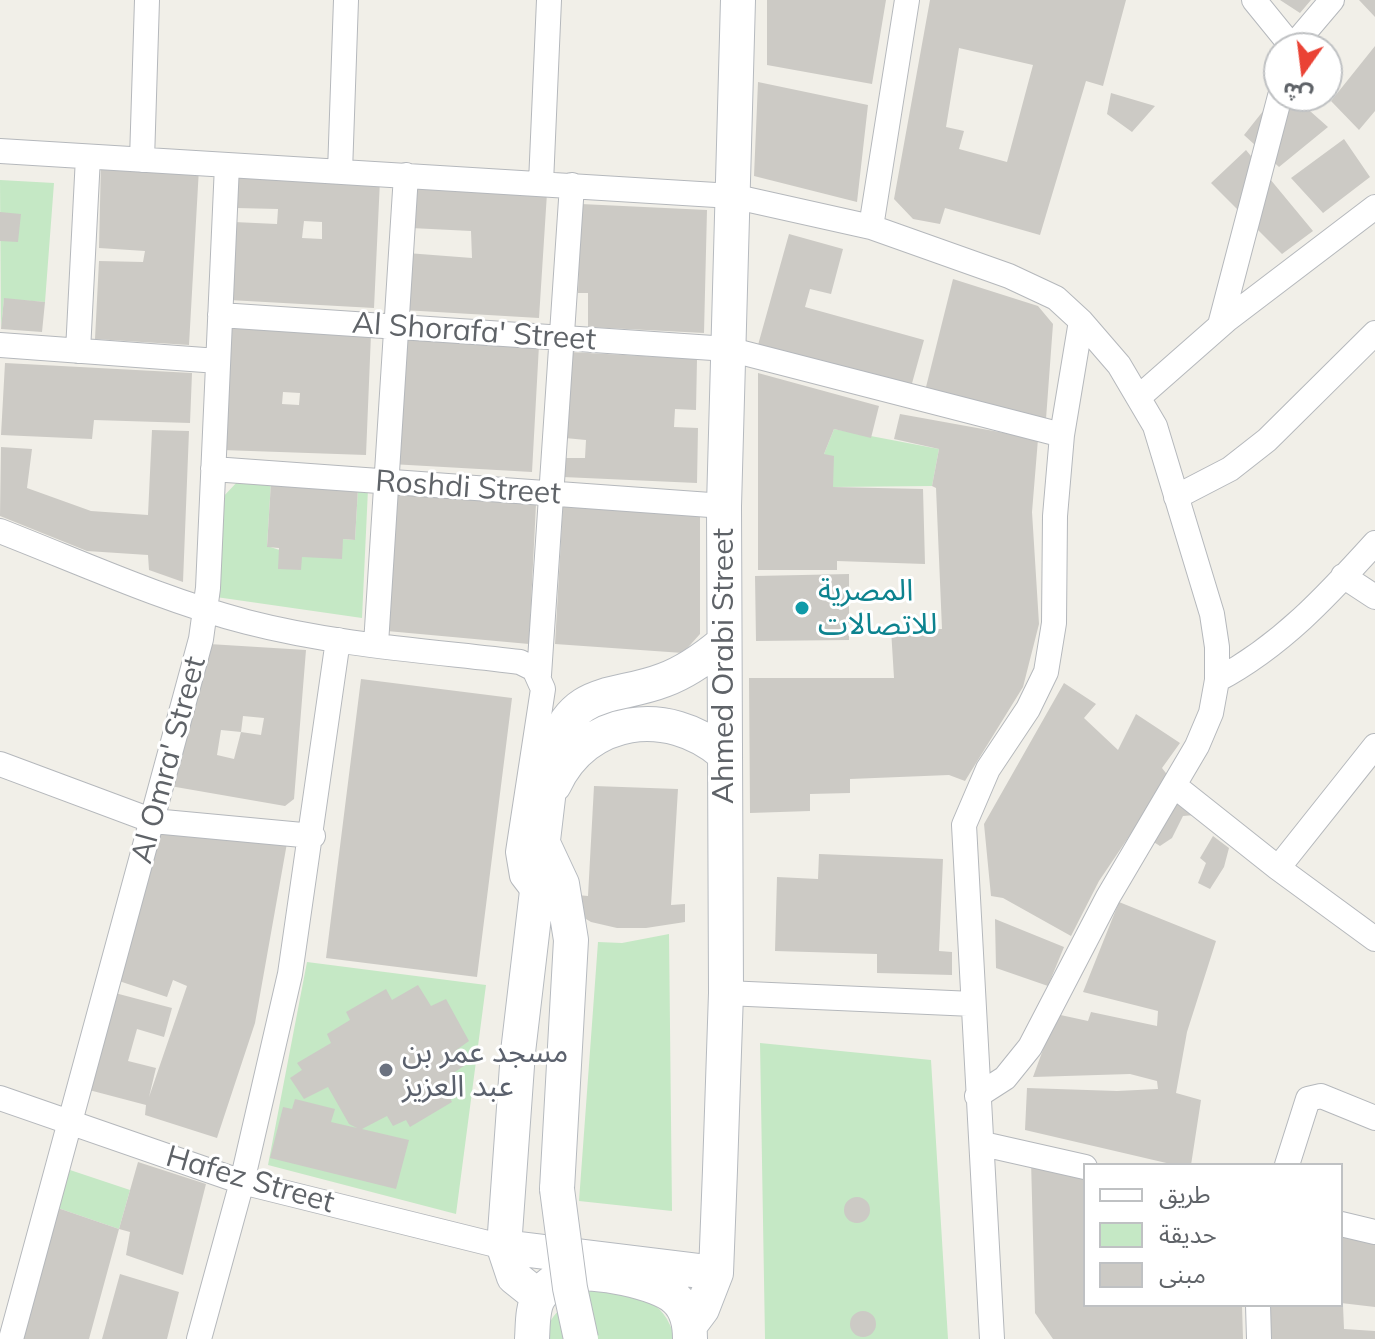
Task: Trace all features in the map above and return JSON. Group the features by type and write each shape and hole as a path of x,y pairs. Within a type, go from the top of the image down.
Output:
{"main road":[{"name":"Ahmed Orabi Street","path":"690,1332 716,1273 726,993 722,644 724,506 738,0"},
{"path":"539,1297 514,1277 504,1247 535,893 554,747 559,733 577,708 606,693 645,687 675,675 722,644"},
{"path":"548,797 562,767 574,753 588,741 622,726 658,723 676,726 709,741 723,753"},
{"path":"541,839 562,884 571,940 557,1189 570,1288 581,1339"},
{"path":"504,1247 716,1273"},
{"path":"532,1339 539,1297 558,1279 584,1273 656,1285 682,1305 690,1332"}],"street":[{"path":"142,160 147,0"},
{"path":"340,172 346,0"},
{"path":"541,183 549,0"},
{"path":"871,227 907,0"},
{"path":"1254,0 1281,32"},
{"path":"1305,32 1332,0"},
{"path":"1220,325 1276,112"},
{"path":"0,151 732,196 871,227 1040,288 1081,321 1119,365 1155,426 1212,614 1217,680 1211,713 1176,787 1108,897 1018,1065 977,1096"},
{"path":"78,351 88,157"},
{"name":"Al Omra' Street","path":"11,1339 195,668 205,610 227,165"},
{"path":"376,644 406,175"},
{"path":"535,893 522,876 518,852 543,689 539,675 554,494 572,185"},
{"path":"1139,397 1375,192"},
{"path":"1220,325 1375,207"},
{"name":"Al Shorafa' Street","path":"220,315 728,349 1062,435"},
{"path":"992,1339 964,825 988,769 1028,709 1046,672 1054,623 1055,516 1062,435 1081,321"},
{"path":"1176,497 1230,469 1267,440 1375,333"},
{"path":"0,345 218,361"},
{"name":"Roshdi Street","path":"213,469 724,506"},
{"path":"0,531 205,610 338,640 520,662 539,675"},
{"path":"1217,680 1270,649 1375,543"},
{"path":"1343,576 1375,597"},
{"path":"199,1339 242,1182 290,974 313,836 338,640"},
{"path":"1278,868 1375,746"},
{"path":"0,764 153,821 313,836"},
{"path":"1176,787 1278,868 1375,939"},
{"path":"726,993 973,1004"},
{"path":"1288,1163 1308,1099 1321,1096 1375,1118"},
{"name":"Hafez Street","path":"0,1098 242,1182 504,1247"},
{"path":"983,1144 1083,1167"},
{"path":"1343,1224 1375,1232"},
{"path":"1258,1307 1259,1339"}],"green space":[{"path":"0,180 54,183 45,302 4,299 1,329"},
{"path":"834,429 939,449 932,486 833,487 824,454"},
{"path":"239,480 271,482 267,546 302,557 343,539 355,540 358,488 368,489 362,618 216,597 222,498"},
{"path":"669,934 672,1211 579,1201 598,942 622,943"},
{"path":"307,962 486,985 456,1214 268,1165"},
{"path":"760,1043 931,1060 948,1339 765,1339"},
{"path":"64,1168 130,1190 119,1229 52,1206"},
{"path":"596,1289 646,1300 663,1314 675,1339 543,1339 556,1313 578,1297"}],"building":[{"path":"767,0 886,0 872,84 767,65"},
{"path":"930,0 1126,0 1103,86 1086,81 1040,235 945,208 940,224 913,219 894,199","holes":["959,48 1033,65 1007,162 959,149 964,131 946,127"]},
{"path":"1280,0 1311,0 1300,13"},
{"path":"1359,0 1375,0 1375,17"},
{"path":"1375,46 1375,111 1359,130 1342,112 1343,86"},
{"path":"758,82 868,105 857,202 754,176"},
{"path":"1111,93 1155,106 1132,132 1107,114"},
{"path":"1263,111 1311,112 1328,127 1279,167 1244,135"},
{"path":"1344,139 1370,177 1323,213 1291,178"},
{"path":"1246,150 1313,231 1282,254 1211,183"},
{"path":"101,161 199,168 189,345 95,339 99,261 143,262 145,251 99,248"},
{"path":"236,175 380,180 374,308 229,300 234,222 277,224 278,209 236,208","holes":["304,221 322,222 322,239 302,238"]},
{"path":"411,185 547,193 539,318 403,310 407,253 472,258 471,231 411,228"},
{"path":"581,204 707,210 704,333 588,327 588,293 578,293"},
{"path":"0,212 21,214 18,242 0,241"},
{"path":"789,234 843,249 831,294 810,289 805,307 924,340 911,387 758,345"},
{"path":"953,279 1038,306 1053,324 1046,419 925,391"},
{"path":"4,298 45,302 42,332 1,329"},
{"path":"228,325 371,334 366,455 222,450","holes":["283,392 300,393 299,405 282,404"]},
{"path":"408,336 539,345 532,472 391,464"},
{"path":"570,352 697,359 696,410 675,409 674,427 698,428 697,483 563,477 564,458 585,458 586,440 565,438"},
{"path":"5,363 192,373 190,423 94,420 92,439 1,435"},
{"path":"758,373 879,406 871,438 834,429 824,454 834,456 833,487 923,489 925,564 837,561 837,570 758,570"},
{"path":"900,414 1038,439 1032,512 1039,624 1023,687 965,781 949,775 850,779 850,793 810,794 810,811 750,813 749,678 894,678 891,629 942,629 936,488 932,486 939,449 894,439"},
{"path":"152,430 189,431 183,582 149,570 148,555 87,551 0,516 1,447 32,449 27,488 91,511 148,515"},
{"path":"271,482 358,488 355,540 343,539 342,559 302,557 301,570 278,569 279,548 267,547"},
{"path":"397,492 536,504 529,644 387,631"},
{"path":"563,504 700,512 700,634 683,653 555,644"},
{"name":"المصرية للاتصالات","path":"849,574 849,640 756,641 755,576"},
{"path":"209,644 306,650 294,799 285,806 170,786","holes":["243,716 264,718 261,735 241,732","221,730 241,732 234,759 217,755"]},
{"path":"361,679 512,698 477,977 326,958"},
{"path":"1064,683 1096,704 1084,718 1118,750 1136,714 1180,743 1162,768 1169,777 1099,881 1071,936 1003,898 991,896 984,824"},
{"path":"594,786 678,789 671,905 685,904 685,922 646,928 617,928 591,922 576,913 577,895 588,896"},
{"path":"1182,795 1195,815 1183,816 1172,838 1160,846 1152,841"},
{"path":"158,831 287,843 255,1023 217,1138 145,1115 146,1105 89,1090 115,993 172,1008 164,1037 137,1029 128,1061 156,1068 149,1097 187,986 173,980 167,997 116,980"},
{"path":"1213,836 1229,848 1224,867 1210,889 1198,883 1206,863 1200,858"},
{"path":"819,854 943,859 939,951 952,952 952,975 877,973 877,954 775,951 777,877 818,879"},
{"path":"1119,902 1216,941 1187,1032 1176,1093 1201,1100 1191,1163 1166,1163 1025,1130 1027,1088 1158,1089 1157,1081 1130,1074 1033,1077 1056,1014 1088,1021 1091,1012 1157,1026 1158,1011 1083,992"},
{"path":"995,919 1064,947 1048,986 996,968"},
{"path":"418,985 431,1006 446,999 469,1041 455,1051 464,1066 450,1075 456,1086 447,1092 452,1102 410,1127 406,1120 393,1126 387,1116 362,1129 409,1140 396,1189 270,1158 283,1107 292,1109 295,1099 335,1109 331,1122 357,1128 349,1124 328,1087 304,1099 290,1078 302,1070 297,1063 331,1043 327,1034 350,1020 346,1012 386,989 392,1000"},
{"path":"1031,1160 1083,1173 1083,1307 1242,1307 1243,1339 1053,1339 1035,1313"},
{"path":"138,1162 206,1184 183,1275 126,1255 130,1232 119,1229"},
{"path":"857,1197 866,1201 870,1210 866,1219 857,1223 848,1219 844,1210 848,1201"},
{"path":"52,1206 119,1229 89,1339 17,1339"},
{"path":"1343,1236 1375,1244 1375,1307 1343,1303"},
{"path":"120,1274 179,1292 167,1339 102,1339"},
{"path":"1343,1305 1344,1329 1375,1331 1375,1339 1268,1339 1266,1307"},
{"path":"863,1311 872,1315 876,1324 872,1333 863,1337 854,1333 850,1324 854,1315"}],"place":[{"name":"المصرية للاتصالات","path":"802,608"},
{"name":"مسجد عمر بن عبد العزيز","path":"386,1070"}]}
